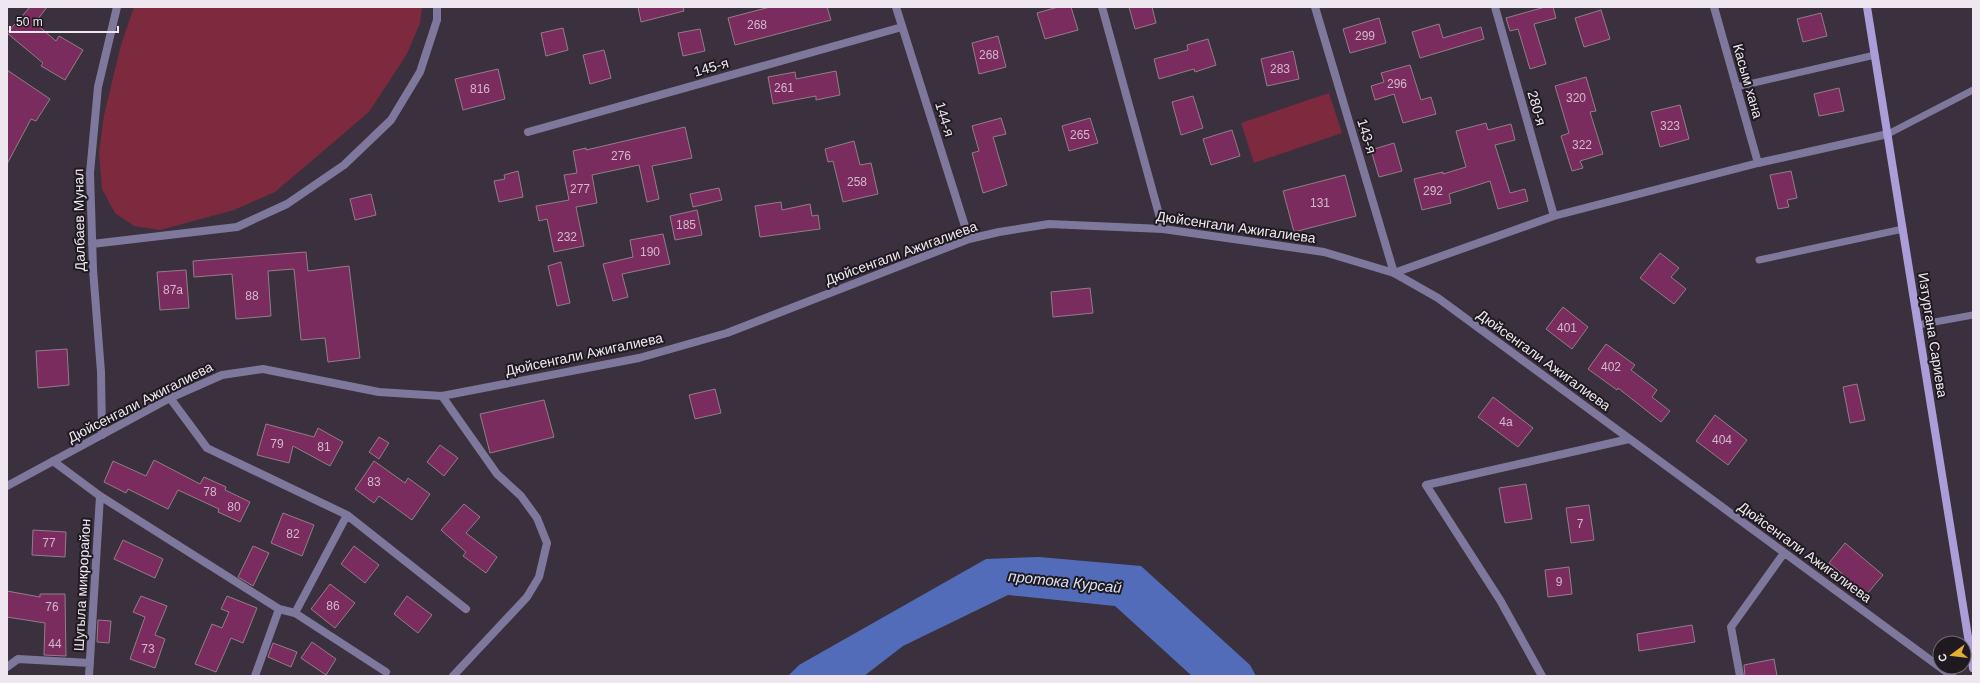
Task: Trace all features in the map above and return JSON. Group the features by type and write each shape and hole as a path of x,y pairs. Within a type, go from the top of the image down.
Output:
{"street":[{"name":"Далбаев Мунал","path":"102,435 101,372 92,244 90,173 98,87 117,7"},
{"path":"92,244 237,227 287,204 344,165 391,120 416,78 437,20 437,7"},
{"name":"144-я","path":"896,7 969,238"},
{"path":"1102,7 1163,229"},
{"name":"143-я","path":"1315,7 1394,273"},
{"name":"280-я","path":"1495,7 1554,216"},
{"name":"Касым хана","path":"1714,7 1758,163"},
{"name":"Изтургана Сариева","path":"1868,7 1973,668"},
{"name":"145-я","path":"528,132 902,27"},
{"path":"1394,273 1554,216 1758,163 1888,134"},
{"name":"Дюйсенгали Ажигалиева","path":"7,486 170,398 222,375 263,369 380,392 442,396 639,358 727,333 969,238 1049,224 1163,229 1324,252 1394,273 1438,298 1952,676"},
{"path":"442,396 497,474 522,496 537,518 547,543 539,577 527,597 453,676"},
{"path":"170,398 207,448 348,515 466,609"},
{"path":"1542,676 1500,600 1426,485 1629,438"},
{"path":"53,461 100,496 279,609 295,613 386,672"},
{"name":"Шугыла микрорайон","path":"89,676 100,496"},
{"path":"295,613 348,515"},
{"path":"1740,676 1731,627 1784,553"},
{"path":"255,676 279,609"},
{"path":"7,667 18,659 90,663"}],"lane":[{"path":"1736,87 1875,55"},
{"path":"1888,134 1973,90"},
{"path":"1759,260 1903,229"},
{"path":"1918,326 1973,315"}],"shaded area":[{"path":"134,7 422,7 420,23 407,54 369,112 275,192 234,210 160,230 134,226 115,213 102,189 99,153 104,115 121,45"},
{"path":"1329,93 1342,133 1254,163 1241,123"}],"water":[{"name":"протока Курсай","path":"1039,557 1141,566 1250,665 1256,676 1192,676 1115,606 1008,595 903,646 864,676 788,676 799,665 986,559"}],"building":[{"path":"30,7 47,7 35,23 56,41 59,36 83,50 65,80 41,66 43,63 7,33"},
{"path":"638,7 683,7 684,11 641,22"},
{"path":"770,7 827,7 831,20 735,45 728,18"},
{"path":"1058,7 1071,7 1078,30 1045,39 1037,13"},
{"path":"1129,7 1152,7 1156,23 1135,29"},
{"path":"1545,7 1553,7 1556,18 1534,24 1546,64 1530,69 1518,29 1510,31 1506,18"},
{"path":"1601,10 1610,39 1584,47 1575,18"},
{"path":"1821,13 1827,36 1803,42 1797,19"},
{"path":"1379,18 1386,43 1350,53 1343,29"},
{"path":"1439,24 1443,38 1481,27 1484,39 1420,58 1412,32"},
{"path":"563,28 568,50 546,56 541,33"},
{"path":"700,29 705,51 683,56 678,33"},
{"path":"998,36 1006,67 979,74 972,43"},
{"path":"1208,39 1216,65 1195,72 1194,69 1159,79 1154,59 1188,50 1187,45"},
{"path":"604,50 611,78 590,84 583,55"},
{"path":"1293,51 1299,79 1267,86 1261,59"},
{"path":"1410,65 1421,100 1431,97 1436,114 1403,123 1394,94 1375,100 1371,86 1384,82 1381,73"},
{"path":"498,69 505,99 463,110 455,79"},
{"path":"7,70 50,99 36,121 31,119 7,164"},
{"path":"836,71 840,95 816,100 816,96 773,104 768,77 795,72 796,79"},
{"path":"1586,77 1596,111 1590,112 1603,154 1580,161 1583,168 1572,171 1561,136 1569,133 1555,86"},
{"path":"1839,88 1844,111 1819,116 1814,94"},
{"path":"1193,96 1203,128 1181,135 1172,102"},
{"path":"1680,105 1689,139 1660,147 1651,112"},
{"path":"1001,118 1006,134 993,137 1007,185 983,193 972,153 979,151 972,126"},
{"path":"1090,118 1098,143 1069,151 1062,126"},
{"path":"1486,123 1488,130 1511,124 1515,140 1495,145 1510,193 1525,189 1528,201 1498,209 1490,181 1449,194 1451,203 1422,210 1414,179 1443,172 1443,174 1466,167 1456,131"},
{"path":"685,127 692,158 652,166 659,199 647,202 639,165 592,175 597,203 576,207 584,246 554,252 547,219 539,221 536,206 569,200 564,175 577,173 573,151 586,148 586,150"},
{"path":"1232,130 1240,156 1211,165 1203,139"},
{"path":"854,141 860,165 871,163 878,194 843,202 833,161 828,162 825,149"},
{"path":"1394,143 1402,171 1379,177 1371,150"},
{"path":"518,171 523,197 499,202 494,181 505,179 504,175"},
{"path":"1791,171 1797,198 1787,200 1789,207 1778,209 1770,175"},
{"path":"1345,175 1356,216 1294,232 1283,191"},
{"path":"719,188 722,200 693,207 690,194"},
{"path":"371,194 376,215 355,220 350,199"},
{"path":"781,202 782,210 810,204 812,216 818,215 820,229 760,237 755,206"},
{"path":"697,210 702,235 675,240 670,216"},
{"path":"663,234 670,264 622,274 628,297 613,301 603,264 633,257 630,240"},
{"path":"306,252 308,271 349,266 360,358 328,362 325,338 301,340 294,269 268,271 271,316 236,319 232,274 194,277 193,261"},
{"path":"1660,253 1679,268 1671,277 1686,289 1674,304 1640,278"},
{"path":"561,262 570,303 557,306 548,266"},
{"path":"186,270 189,308 160,310 157,272"},
{"path":"1090,288 1093,313 1053,317 1051,292"},
{"path":"1563,307 1588,327 1572,349 1546,329"},
{"path":"1606,344 1635,365 1631,370 1657,390 1652,397 1670,411 1661,422 1618,388 1617,390 1588,369"},
{"path":"67,349 69,385 38,388 36,351"},
{"path":"1857,384 1865,420 1850,423 1843,387"},
{"path":"715,389 721,413 695,419 689,395"},
{"path":"1493,397 1533,428 1518,447 1478,417"},
{"path":"544,400 554,437 490,453 480,414"},
{"path":"1715,415 1747,440 1728,465 1696,441"},
{"path":"266,424 314,437 318,428 343,442 330,466 293,446 289,463 257,455"},
{"path":"379,437 389,443 379,459 369,452"},
{"path":"440,445 458,458 444,476 427,462"},
{"path":"154,460 200,484 204,477 226,487 225,490 250,502 240,522 218,512 219,509 178,490 168,509 128,489 126,493 104,482 113,461 146,476"},
{"path":"374,461 405,483 408,478 430,494 412,520 379,496 374,503 355,489"},
{"path":"1526,484 1532,519 1505,523 1499,488"},
{"path":"464,504 480,517 466,533 497,557 486,573 463,556 466,552 441,530"},
{"path":"1589,505 1594,540 1571,543 1566,508"},
{"path":"283,513 314,525 302,556 271,543"},
{"path":"33,530 66,532 65,557 32,555"},
{"path":"123,540 163,559 155,578 114,559"},
{"path":"1845,543 1883,575 1867,594 1829,563"},
{"path":"253,546 269,553 253,586 238,577"},
{"path":"354,546 379,565 365,583 341,564"},
{"path":"1569,567 1572,594 1548,597 1545,570"},
{"path":"330,584 355,603 335,628 311,609"},
{"path":"7,591 40,597 40,594 65,594 66,656 44,655 45,623 7,617"},
{"path":"141,596 167,606 155,635 165,639 155,668 130,659 145,617 133,612"},
{"path":"227,596 257,608 243,643 231,638 216,672 195,664 212,624 222,628 229,612 221,609"},
{"path":"407,596 432,615 418,633 394,614"},
{"path":"98,620 111,621 109,643 97,642"},
{"path":"1692,625 1695,642 1639,651 1637,634"},
{"path":"312,642 336,659 326,675 301,658"},
{"path":"273,643 297,652 291,667 268,657"},
{"path":"1774,659 1777,676 1745,676 1744,665"}]}
